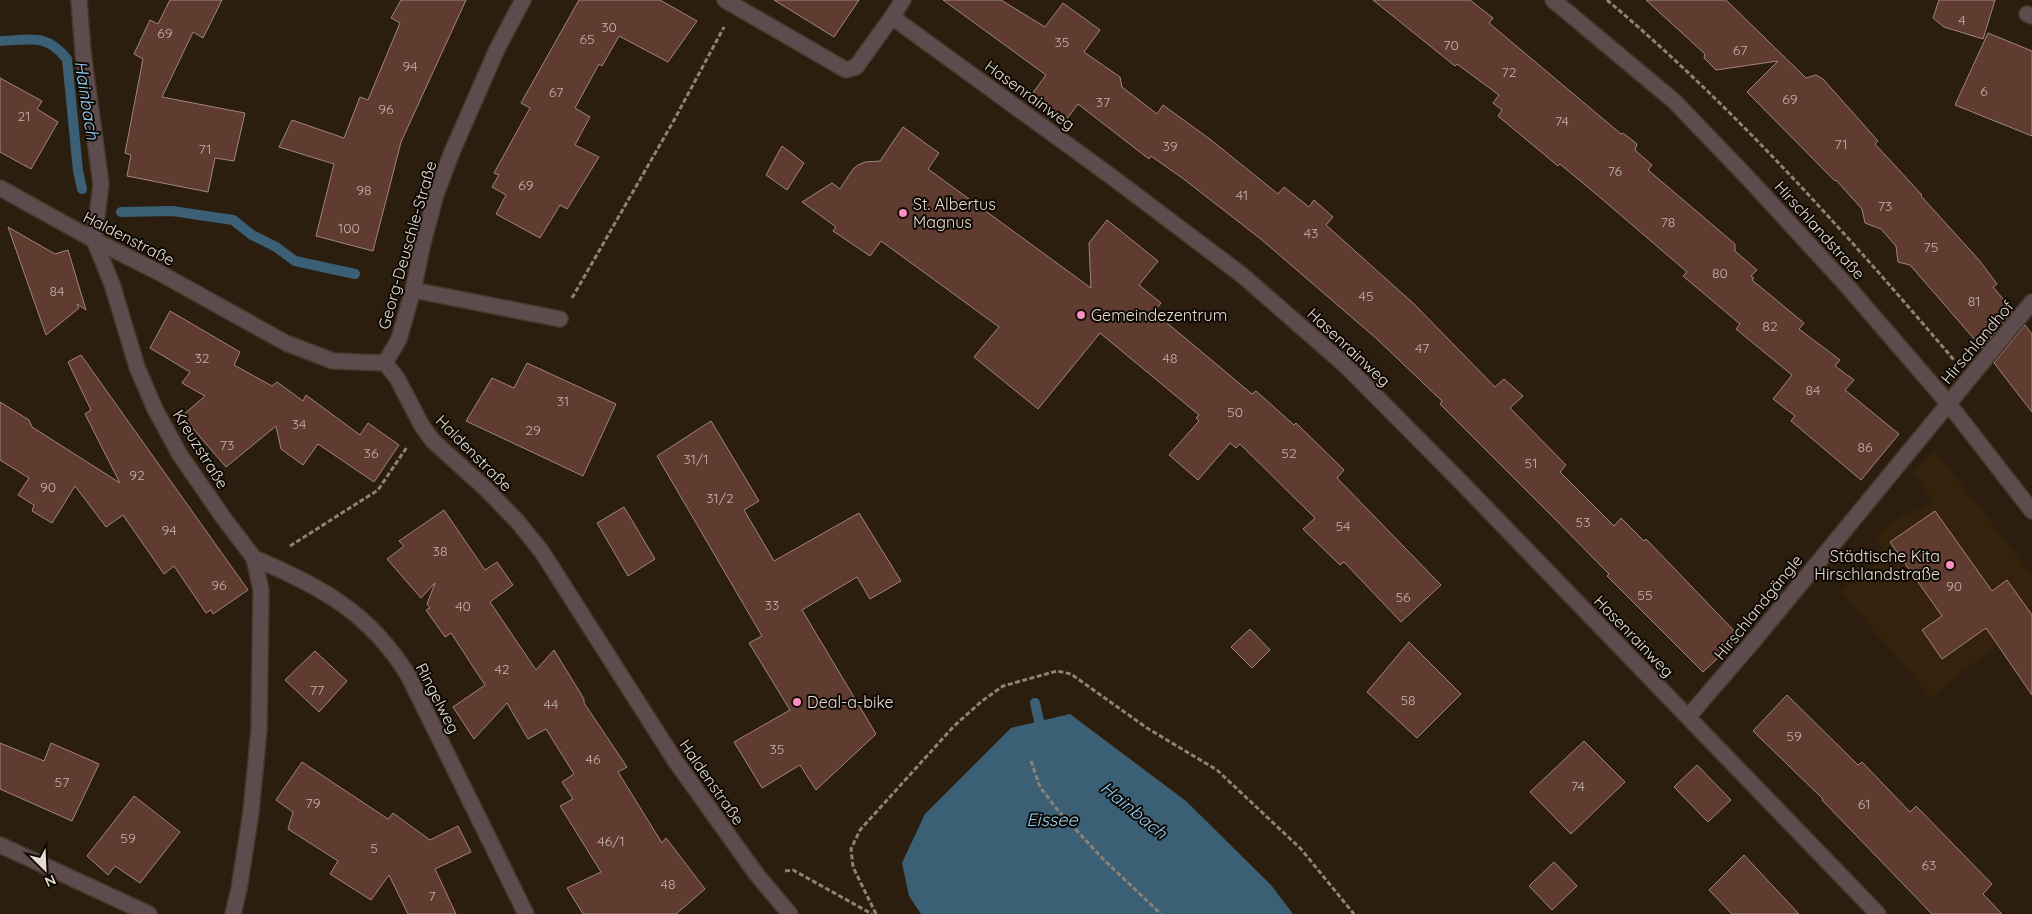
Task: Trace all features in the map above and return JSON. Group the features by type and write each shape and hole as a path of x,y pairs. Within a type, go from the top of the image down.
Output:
{"street":[{"name":"Kreuzstraße","path":"79,0 83,52 101,184 94,240 112,284 137,367 155,409 180,455 254,558 261,590 259,730 251,812 239,889 233,914"},
{"name":"Georg-Deuschle-Straße","path":"385,363 399,339 436,194 452,152 497,49 523,0"},
{"path":"730,3 846,70 856,67 903,0"},
{"name":"Hirschlandstraße","path":"1553,0 1674,101 1748,178 1841,280 1948,403 2032,511"},
{"name":"Hasenrainweg","path":"892,17 1242,274 1345,365 1688,716 1878,914"},
{"name":"Haldenstraße","path":"0,188 94,240 160,273 286,343 333,361 385,363 402,386 422,426 433,441 486,489 518,522 542,552 596,634 670,754 757,875 790,914"},
{"path":"413,290 560,319"},
{"name":"Hirschlandhof","path":"1948,403 2032,302"},
{"name":"Hirschlandgängle","path":"1688,716 1756,638 1948,403"},
{"name":"Ringelweg","path":"254,558 299,577 339,600 374,630 393,652 408,675 526,914"},
{"path":"0,845 149,914"}],"path":[{"path":"1607,0 1686,69 1764,148 1842,230 1958,365"},
{"path":"560,319 673,122 730,3"},
{"path":"254,558 283,551 378,490 422,426"},
{"path":"876,914 853,867 851,850 860,830 954,726 982,701 1003,686 1057,671 1071,674 1147,728 1217,770 1301,849 1354,914"},
{"path":"1031,761 1040,787 1056,808 1103,859 1161,914"},
{"path":"757,875 792,870 872,914"}],"shaded area":[{"name":"Städtische Kita Hirschlandstraße","path":"1934,451 2032,575 2032,618 1931,697 1840,591 1888,556 1875,536 1908,511 1911,515 1932,499 1913,473"}],"water":[{"name":"Eissee","path":"1070,714 1186,801 1271,885 1293,914 921,914 909,896 902,863 925,814 1011,728"}],"building":[{"path":"170,0 222,0 203,38 193,32 162,97 245,113 234,161 215,158 208,192 127,176 131,155 125,153 143,59 134,54 150,20 158,24"},
{"path":"401,0 466,0 401,142 373,251 316,236 334,164 279,147 292,120 344,138 360,97 368,100 400,23 391,18"},
{"path":"579,0 660,0 697,21 668,62 619,36 602,66 599,64 575,108 590,117 575,145 599,157 567,209 560,205 540,238 496,214 506,195 492,187 499,175 494,173 530,108 521,103"},
{"path":"774,0 859,0 834,37"},
{"path":"943,0 1001,0 1045,27 1063,3 1100,30 1084,52 1120,77 1122,87 1157,114 1163,105 1211,140 1278,194 1284,187 1309,207 1314,200 1333,217 1326,225 1414,304 1495,387 1504,379 1523,396 1510,408 1566,465 1560,472 1614,526 1621,518 1644,541 1646,539 1740,637 1703,672 1607,576 1609,574 1440,404 1442,401 1377,339 1262,240 1185,180 1151,156 1149,159 1078,104 1066,120 1032,94 1046,75"},
{"path":"1373,0 1470,0 1493,18 1489,23 1621,134 1623,133 1637,144 1635,150 1652,165 1648,170 1735,244 1735,251 1757,270 1751,276 1754,278 1752,280 1804,323 1799,329 1840,360 1835,366 1854,380 1845,390 1899,434 1861,480 1791,421 1795,416 1773,399 1792,375 1736,329 1740,324 1683,276 1687,272 1560,164 1558,166 1498,116 1502,110 1493,103 1499,95 1457,64 1455,66"},
{"path":"1646,0 1726,0 1806,78 1816,75 1823,79 1878,141 1875,144 1979,260 1997,284 1993,287 2013,311 1982,348 1910,265 1898,262 1896,246 1881,229 1865,223 1862,209 1836,180 1747,92 1778,61 1716,70 1704,58 1705,54"},
{"path":"1939,0 1995,0 1983,39 1944,27 1933,18"},
{"path":"1988,33 2032,51 2032,136 1955,105"},
{"path":"0,78 42,101 37,109 58,122 31,169 0,152"},
{"path":"903,127 939,153 928,169 1091,288 1089,243 1107,220 1158,261 1139,285 1161,303 1154,312 1252,394 1256,391 1294,425 1296,423 1344,470 1337,478 1441,585 1401,622 1344,562 1340,565 1303,529 1315,518 1240,444 1236,448 1230,443 1198,480 1169,455 1199,421 1196,418 1199,415 1100,333 1038,409 974,357 999,327 881,241 870,256 833,231 836,227 802,202 832,183 840,189 853,169 858,165 865,162 880,161"},
{"path":"782,146 804,163 787,190 766,175"},
{"path":"8,227 55,254 68,250 86,310 77,304 79,308 46,335"},
{"path":"170,311 240,352 234,365 272,386 277,382 303,401 306,395 360,435 368,423 399,445 374,482 318,444 303,465 281,449 276,426 226,467 182,416 205,396 182,383 190,372 150,348"},
{"path":"2025,325 2032,334 2032,412 1994,363"},
{"path":"81,355 248,590 213,614 211,610 206,613 174,566 164,574 123,515 106,527 75,486 52,523 32,511 34,505 18,495 29,478 0,460 0,402 29,420 32,427 120,483 85,414 91,410 68,362"},
{"path":"527,363 616,404 583,476 466,421 492,378 514,388"},
{"path":"711,421 759,501 744,510 774,561 859,513 901,581 870,599 857,577 802,610 876,734 816,790 800,765 762,788 734,742 790,710 749,643 762,636 657,456"},
{"path":"624,507 655,559 628,576 597,523"},
{"path":"444,510 485,570 497,562 513,585 490,602 536,670 554,650 584,699 584,703 627,767 618,772 662,843 666,838 705,889 676,914 583,914 567,888 601,872 560,806 573,799 562,782 574,774 546,729 528,739 507,703 474,739 453,707 485,685 451,633 445,637 426,610 430,608 427,604 435,583 421,598 387,559 404,546 399,541"},
{"path":"1935,511 1992,591 2007,580 2032,615 2032,695 1986,628 1942,659 1922,630 1942,616 1890,542"},
{"path":"1250,629 1270,650 1252,668 1231,647"},
{"path":"1409,642 1461,694 1417,738 1367,692"},
{"path":"315,651 347,681 319,712 285,680"},
{"path":"1787,695 1858,765 1862,762 1910,812 1916,806 1992,884 1983,894 2002,914 1932,914 1823,799 1753,731"},
{"path":"1584,741 1625,782 1571,834 1530,792"},
{"path":"0,743 44,761 51,743 99,764 72,821 0,789"},
{"path":"302,762 388,819 393,813 430,840 458,826 471,852 435,869 456,914 408,914 389,875 371,900 330,874 338,861 288,829 293,812 276,800"},
{"path":"1697,765 1731,800 1708,822 1674,787"},
{"path":"134,796 180,832 140,883 115,866 108,875 87,856"},
{"path":"1744,855 1799,914 1732,914 1709,890"},
{"path":"1554,862 1577,886 1552,910 1529,886"}],"waterway":[{"name":"Hainbach","path":"0,41 29,39 45,42 52,45 67,59 78,171 82,189"},
{"name":"Hainbach","path":"121,212 172,211 233,220 252,235 276,247 295,261 355,274"},
{"name":"Hainbach","path":"1035,703 1042,734"}],"place":[{"name":"St. Albertus Magnus","path":"903,213"},
{"name":"Gemeindezentrum","path":"1081,315"},
{"name":"Städtische Kita Hirschlandstraße","path":"1950,565"},
{"name":"Deal-a-bike","path":"797,702"}]}
